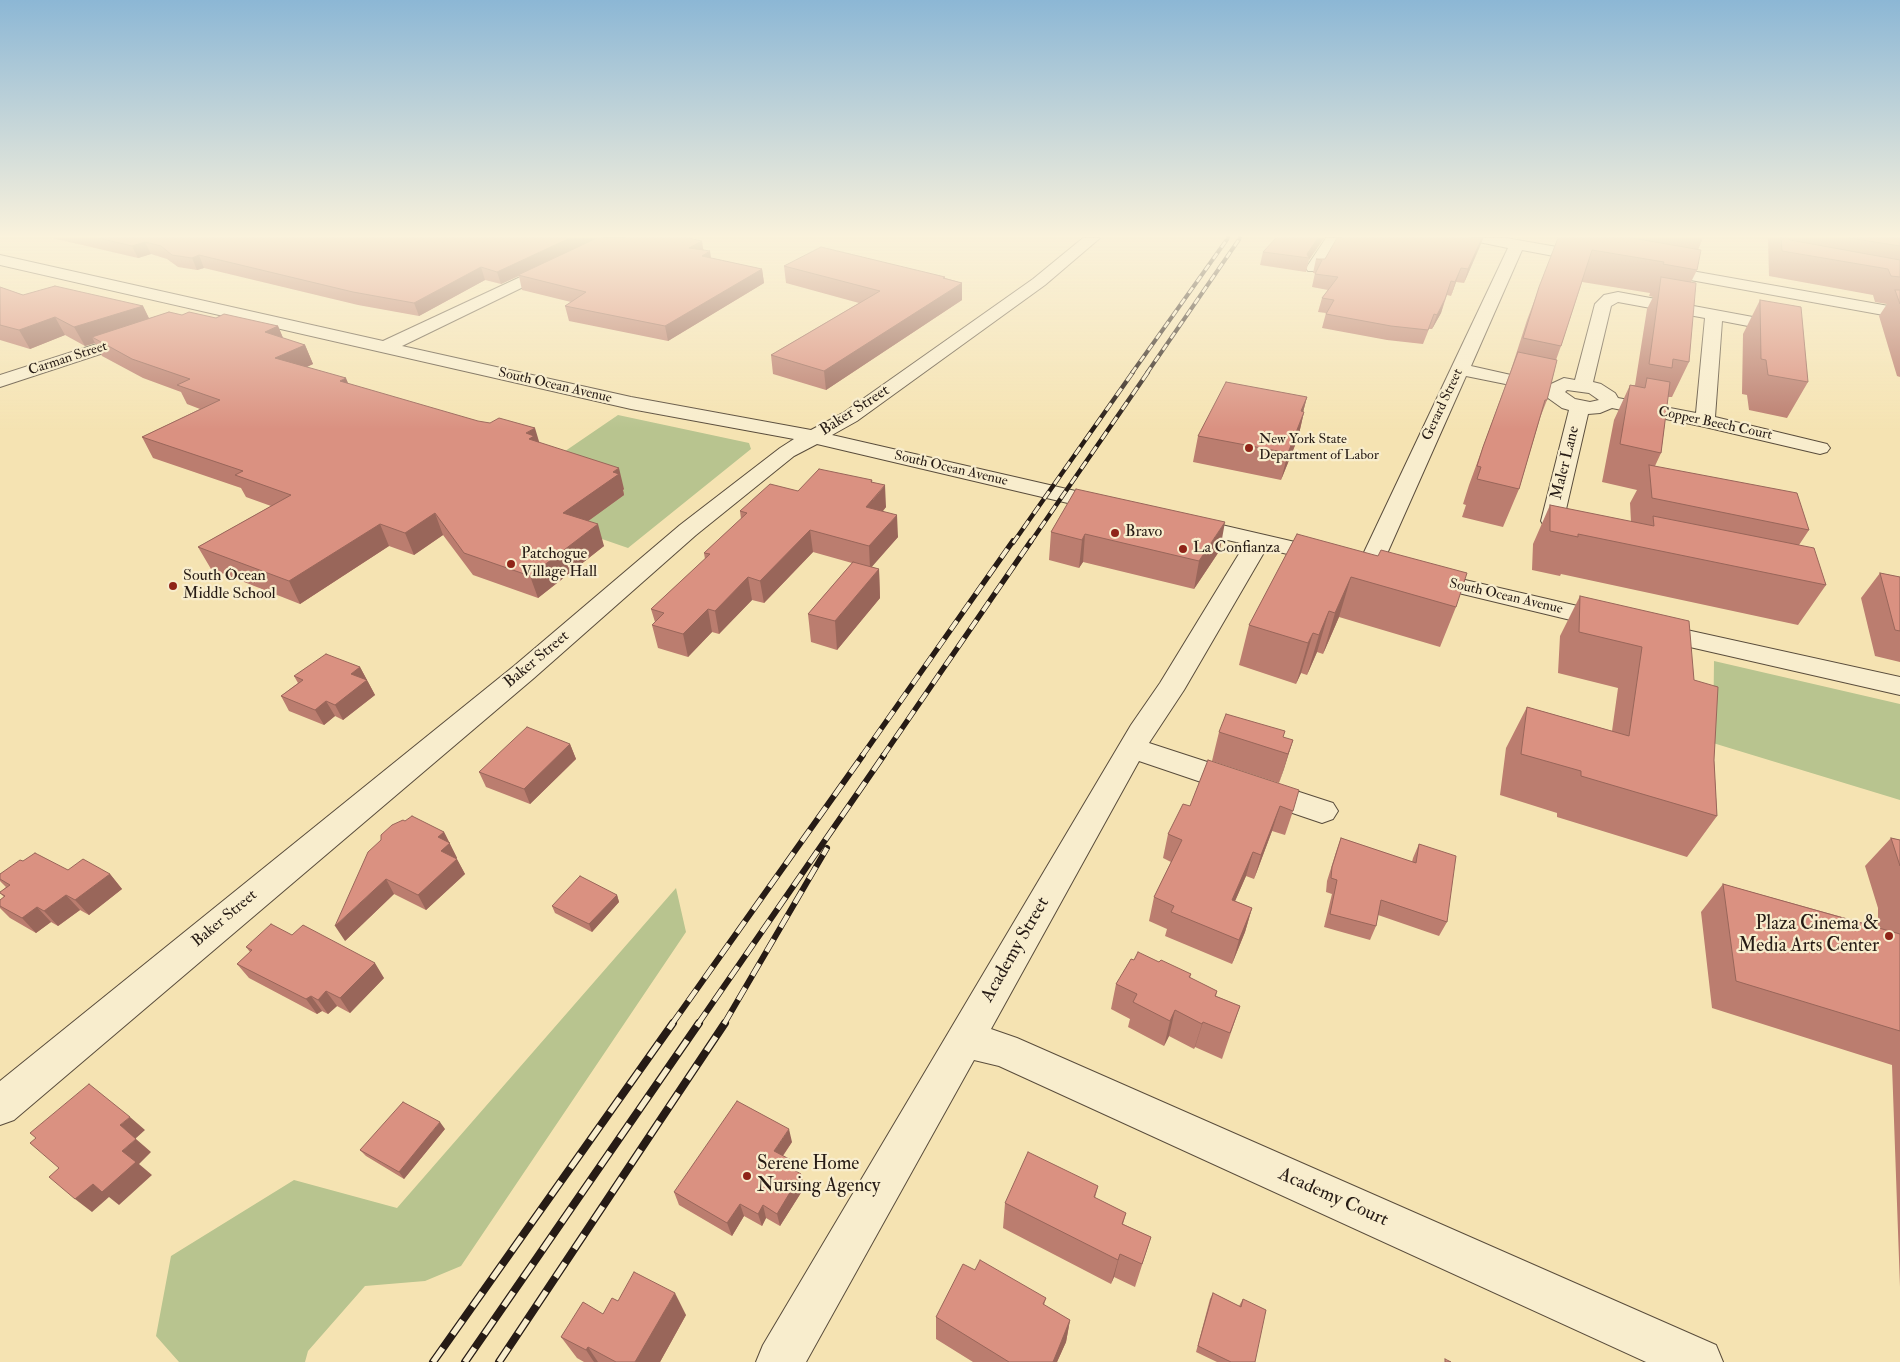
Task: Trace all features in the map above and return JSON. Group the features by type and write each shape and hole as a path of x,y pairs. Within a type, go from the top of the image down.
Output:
{"street":[{"name":"South Ocean Avenue","path":"187,302 631,404 814,437 1128,510"},
{"path":"385,347 482,302"},
{"name":"Baker Street","path":"0,1106 556,645 688,530 787,452 850,417 1012,302"},
{"name":"Gerard Street","path":"1370,565 1460,369 1495,302"},
{"path":"1460,369 1554,390 1564,384 1581,396 1603,304 1606,302"},
{"path":"1638,302 1770,325 1783,324 1787,320 1786,302"},
{"path":"1835,302 1900,313"},
{"path":"190,320 221,309"},
{"path":"1705,420 1714,315"},
{"name":"Carman Street","path":"0,381 153,331"},
{"name":"Copper Beech Court","path":"1581,396 1600,408 1609,402 1705,420 1820,448"},
{"name":"Maler Lane","path":"1581,396 1552,521 1574,533 1593,537"},
{"name":"South Ocean Avenue","path":"1166,519 1259,542 1370,565 1900,686"},
{"name":"Academy Street","path":"780,1362 1132,748 1170,690 1259,542"},
{"path":"1132,748 1322,811"},
{"name":"Academy Court","path":"965,1040 1004,1050 1699,1362"}],"green space":[{"path":"618,415 749,443 751,449 628,548 492,501"},
{"path":"1714,661 1900,704 1900,800 1713,743"},
{"path":"676,888 686,932 461,1266 425,1281 365,1286 308,1351 305,1362 179,1362 156,1336 171,1256 294,1180 397,1208"}],"building":[{"path":"0,302 123,302 143,306 74,327 55,317 19,330 0,325"},
{"path":"572,302 707,302 665,326 565,306"},
{"path":"862,302 933,302 824,371 771,355"},
{"path":"1333,302 1444,302 1437,315 1434,314 1428,330 1391,326 1326,314"},
{"path":"1534,302 1575,302 1561,346 1523,338"},
{"path":"1658,302 1694,302 1689,362 1673,359 1672,368 1649,364"},
{"path":"1760,302 1801,307 1808,382 1768,375 1766,360 1761,359"},
{"path":"169,312 182,315 189,312 216,318 224,314 278,326 265,332 305,345 275,358 346,378 340,381 478,421 490,423 499,418 535,428 526,433 534,436 529,439 619,468 613,472 619,474 563,513 598,524 530,576 464,553 435,513 405,533 380,524 289,581 198,547 291,495 235,475 243,471 142,437 220,400 177,385 190,379 132,359 92,337"},
{"path":"1518,352 1557,360 1547,400 1545,400 1519,489 1477,479 1481,467 1477,466 1483,447"},
{"path":"1647,378 1670,382 1661,453 1620,444 1630,385 1645,388"},
{"path":"1226,382 1307,397 1301,411 1304,412 1288,453 1198,436"},
{"path":"1649,465 1797,493 1809,530 1652,498"},
{"path":"819,469 872,480 871,482 885,485 866,507 897,515 869,546 810,530 760,581 748,577 715,611 708,609 683,634 652,625 664,613 651,609 710,554 704,553 747,513 740,511 770,484 798,491"},
{"path":"1076,489 1225,522 1199,561 1085,534 1082,540 1051,532"},
{"path":"1550,505 1654,526 1653,516 1814,548 1826,585 1578,534 1578,537 1550,531"},
{"path":"1297,534 1378,556 1381,550 1467,573 1456,607 1351,577 1335,613 1329,611 1319,635 1313,633 1308,643 1249,625"},
{"path":"853,562 879,569 835,621 808,614"},
{"path":"1880,573 1900,577 1900,631 1895,630"},
{"path":"1580,596 1689,621 1694,680 1718,687 1714,760 1717,816 1581,776 1581,771 1521,754 1527,707 1629,736 1642,647 1579,632"},
{"path":"326,654 360,667 351,674 367,680 335,705 326,701 315,710 281,696 303,680 294,676"},
{"path":"1226,714 1285,731 1283,737 1293,740 1288,754 1219,732"},
{"path":"527,727 570,744 524,789 479,772"},
{"path":"1208,760 1299,790 1293,811 1280,806 1261,855 1253,852 1232,900 1252,908 1239,940 1171,912 1174,906 1154,897 1182,840 1168,834 1183,804 1190,806"},
{"path":"412,816 444,832 438,837 450,843 441,851 457,859 418,895 386,879 335,926 368,852 381,840 381,835 392,825 403,820 405,821"},
{"path":"1341,838 1416,863 1419,844 1456,856 1447,922 1381,900 1376,926 1330,914 1337,880 1331,878 1332,867"},
{"path":"1891,838 1900,840 1900,866"},
{"path":"35,853 68,870 83,859 110,874 75,900 66,895 44,911 37,907 22,918 0,906 0,900 5,896 0,892 10,885 0,879 0,874 20,860 23,861"},
{"path":"580,876 617,895 589,924 552,906"},
{"path":"1723,884 1900,934 1900,1031 1736,981"},
{"path":"271,924 292,935 303,925 375,963 340,998 326,991 318,1000 311,996 306,999 237,964 252,950 246,947"},
{"path":"1138,952 1191,974 1189,977 1217,991 1215,996 1240,1006 1230,1033 1203,1022 1202,1024 1175,1010 1170,1021 1133,1002 1137,994 1116,984 1131,959 1134,960"},
{"path":"89,1084 130,1117 120,1125 136,1139 122,1151 136,1162 102,1192 93,1184 75,1199 49,1177 59,1168 30,1143 36,1138 30,1133"},
{"path":"737,1101 789,1129 774,1151 793,1161 789,1167 801,1174 777,1214 763,1205 758,1214 740,1204 727,1223 674,1192"},
{"path":"403,1102 440,1122 399,1172 360,1150"},
{"path":"1028,1152 1098,1186 1094,1197 1126,1213 1122,1224 1151,1237 1142,1264 1120,1254 1118,1260 1005,1203"},
{"path":"980,1260 1046,1298 1043,1304 1070,1320 1053,1362 1009,1362 936,1317 963,1264 975,1270"},
{"path":"634,1272 675,1293 635,1362 616,1362 588,1347 586,1350 561,1337 583,1302 603,1314 612,1298 618,1301"},
{"path":"1213,1293 1241,1307 1243,1299 1266,1310 1255,1362 1231,1362 1198,1346"}],"railway":[{"path":"1132,373 1183,302"},
{"path":"1147,373 1196,302"},
{"path":"1013,543 1133,372"},
{"path":"1030,543 1148,372"},
{"path":"862,756 1013,541"},
{"path":"883,756 1031,541"},
{"path":"672,1024 863,755"},
{"path":"698,1024 884,755"},
{"path":"724,1024 827,848"},
{"path":"433,1362 673,1023"},
{"path":"465,1362 699,1023"},
{"path":"499,1362 725,1023"}],"place":[{"name":"New York State Department of Labor","path":"1249,448"},
{"name":"Bravo","path":"1115,533"},
{"name":"La Confianza","path":"1183,549"},
{"name":"Patchogue Village Hall","path":"511,564"},
{"name":"South Ocean Middle School","path":"173,586"},
{"name":"Plaza Cinema & Media Arts Center","path":"1889,936"},
{"name":"Serene Home Nursing Agency","path":"747,1176"}]}
